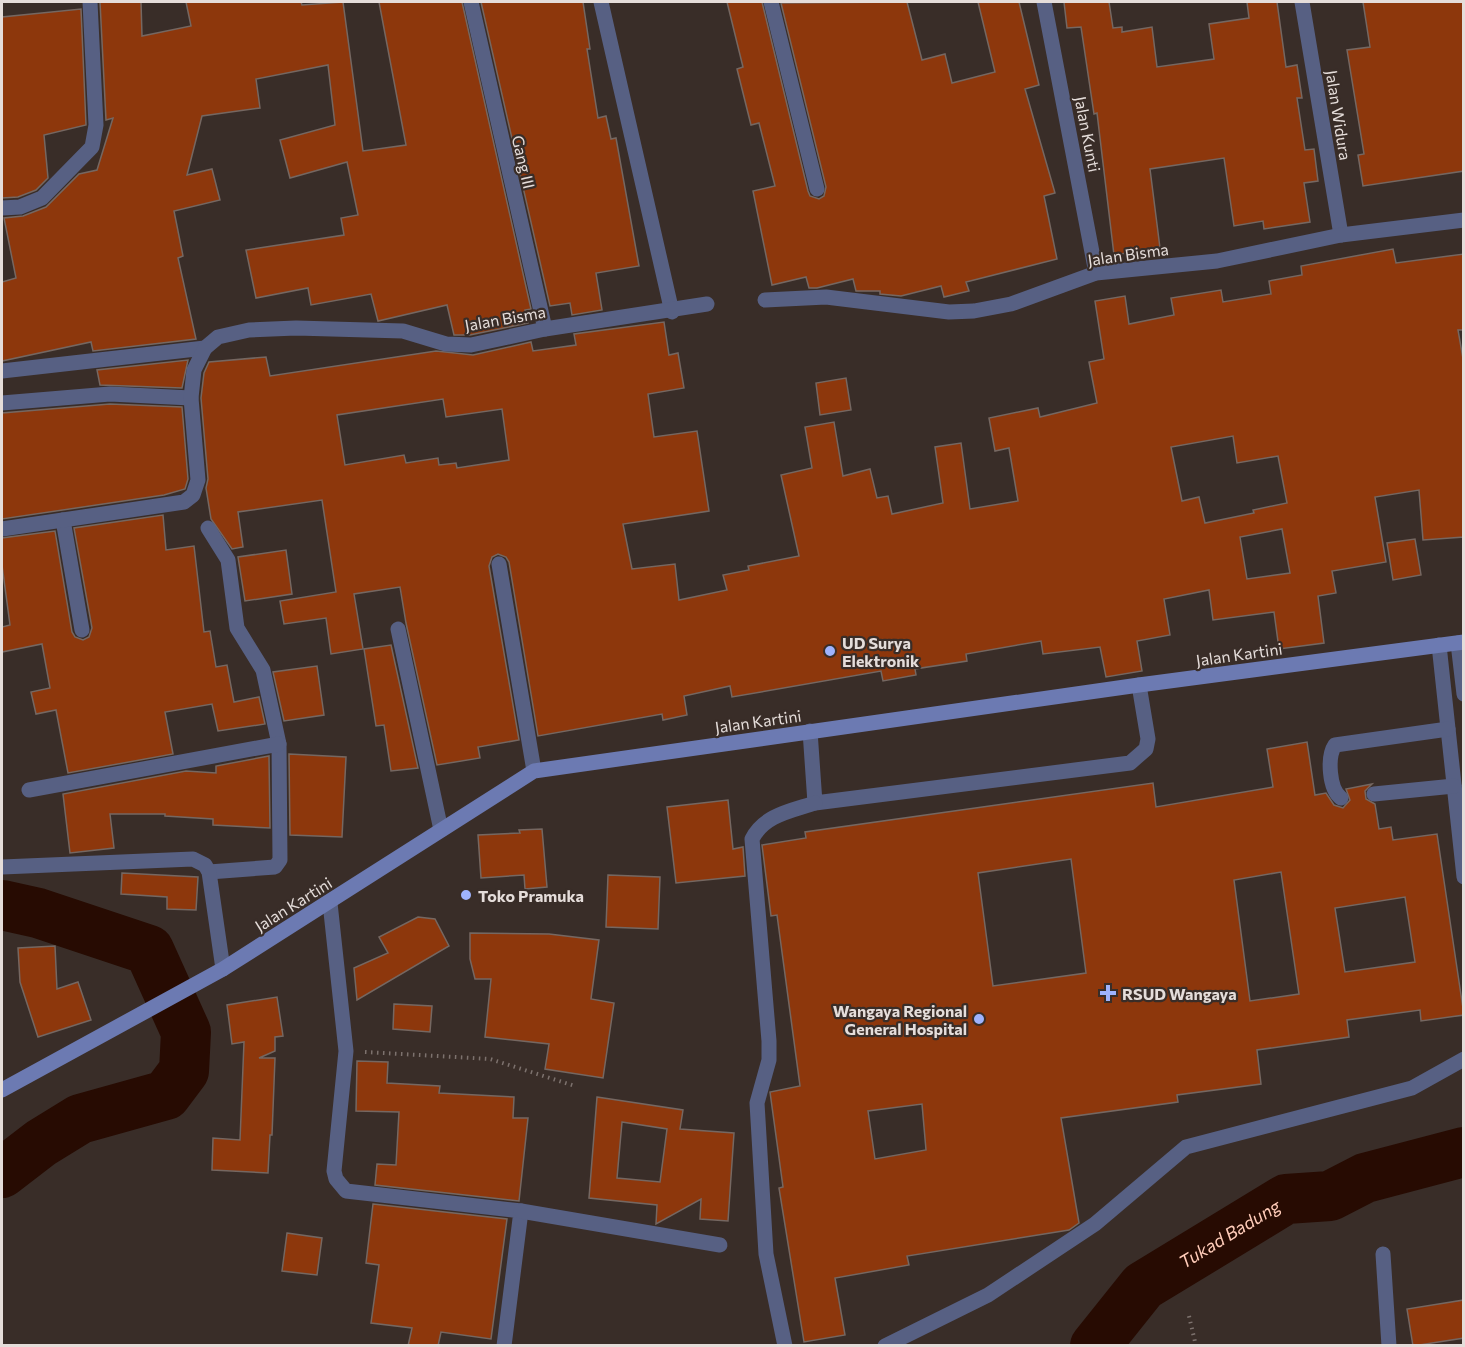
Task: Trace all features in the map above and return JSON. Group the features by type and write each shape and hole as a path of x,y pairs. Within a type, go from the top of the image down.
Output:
{"main road":[{"name":"Jalan Kartini","path":"2,1090 222,969 330,903 534,771 1139,685 1461,643"}],"street":[{"path":"2,208 20,207 42,198 92,147 96,125 90,2"},
{"name":"Gang III","path":"471,2 545,330"},
{"path":"601,2 672,312"},
{"path":"771,2 817,189"},
{"name":"Jalan Kunti","path":"1044,2 1096,273"},
{"name":"Jalan Widura","path":"1302,2 1341,235"},
{"name":"Jalan Bisma","path":"765,300 826,297 950,312 974,311 1011,304 1096,273 1217,261 1341,235 1464,220"},
{"name":"Jalan Bisma","path":"205,348 218,337 249,330 296,328 403,331 446,344 471,345 545,330 672,312 707,304"},
{"path":"2,371 63,362 205,348"},
{"path":"2,529 183,502 193,495 198,480 191,398 194,370 205,348"},
{"path":"2,403 110,394 191,398"},
{"path":"63,520 82,630"},
{"path":"208,528 228,560 237,628 263,670 279,744 278,864 209,872"},
{"path":"499,564 534,771"},
{"path":"398,629 441,830"},
{"path":"1461,643 1464,694"},
{"path":"1440,645 1464,877"},
{"path":"785,1346 766,1254 757,1103 769,1060 752,839 758,826 766,820 815,803 1130,763 1146,749 1148,739 1139,685"},
{"path":"1341,798 1334,792 1330,756 1335,745 1448,729"},
{"path":"810,731 815,803"},
{"path":"29,790 279,744"},
{"path":"1374,794 1454,786"},
{"path":"2,867 193,859 205,865 209,872 222,969"},
{"path":"330,903 346,1051 334,1171 342,1188 346,1191 521,1210 720,1245"},
{"path":"885,1346 988,1295 1095,1224 1186,1147 1412,1088 1464,1059"},
{"path":"504,1346 521,1210"},
{"path":"1383,1254 1389,1346"}],"path":[{"path":"346,1051 490,1059 575,1086"},
{"path":"1190,1316 1196,1346"}],"building":[{"path":"100,2 141,2 142,36 191,26 186,2 301,2 302,5 343,2 363,151 406,145 379,2 462,2 531,309 525,310 528,323 470,335 454,335 447,305 378,321 371,294 311,305 308,288 256,298 246,250 344,235 341,218 358,215 347,162 290,178 280,140 335,125 328,65 256,79 260,108 202,116 187,175 212,169 220,200 174,211 183,256 178,258 196,339 93,351 91,342 2,361 2,282 16,278 4,218 23,216 46,207 79,174 97,170 113,118 106,120"},
{"path":"481,2 583,2 590,49 587,49 598,118 606,116 611,139 616,138 639,266 596,273 602,310 572,315 570,303 550,306"},
{"path":"727,2 762,2 808,191 810,196 819,199 824,196 826,187 781,3 907,2 922,60 945,54 952,83 995,72 978,2 1019,2 1039,85 1025,89 1055,193 1044,196 1057,259 966,282 969,291 944,297 941,286 901,296 880,294 880,291 856,291 853,279 817,288 809,288 806,277 772,285 753,191 775,186 759,123 751,125 737,69 743,67"},
{"path":"1064,2 1109,2 1113,28 1122,27 1122,32 1152,27 1157,67 1214,59 1209,24 1249,18 1247,2 1277,2 1286,67 1297,65 1302,98 1297,98 1305,150 1314,149 1318,181 1304,183 1310,222 1264,229 1263,221 1234,226 1224,158 1150,169 1160,248 1114,255 1097,113 1094,114 1081,27 1067,28"},
{"path":"1363,2 1464,2 1464,171 1363,186 1358,155 1364,154 1347,50 1370,47"},
{"path":"81,9 86,125 44,135 48,178 36,190 18,197 2,198 2,17"},
{"path":"1393,249 1396,263 1464,254 1464,330 1458,330 1464,364 1464,537 1423,540 1419,490 1375,497 1386,562 1332,571 1336,593 1318,596 1324,643 1279,649 1274,612 1213,620 1209,590 1164,599 1170,635 1137,641 1142,671 1106,677 1100,647 1043,654 1041,641 966,654 967,661 915,669 916,675 883,681 881,671 732,697 730,686 684,696 687,715 663,720 662,714 538,736 509,562 506,557 498,554 492,557 489,566 519,740 478,747 480,758 437,765 400,587 354,594 363,649 331,654 326,618 284,624 280,601 336,592 322,500 238,512 243,547 232,549 211,519 206,488 208,479 201,398 204,373 209,362 266,357 270,376 436,351 473,355 531,342 533,351 576,345 574,334 664,322 669,355 678,353 684,388 648,394 654,437 697,431 709,511 623,524 632,569 675,564 679,600 727,590 723,575 749,570 748,566 799,556 781,475 812,468 805,427 834,422 843,476 870,469 877,498 888,496 892,514 943,503 935,447 961,443 970,509 1018,501 1009,448 995,451 989,418 1038,408 1040,417 1097,403 1089,362 1104,359 1095,301 1125,296 1129,324 1174,315 1171,298 1221,290 1223,302 1271,294 1269,281 1302,275 1301,266","holes":["443,399 446,417 502,409 509,460 457,468 456,463 439,465 438,458 406,463 404,455 345,465 337,415","1233,436 1237,463 1278,456 1287,503 1253,510 1254,513 1205,523 1199,497 1182,501 1171,447","1282,529 1290,573 1247,579 1240,537"]},
{"path":"188,360 182,388 100,385 97,370"},
{"path":"846,378 851,410 820,415 816,383"},
{"path":"110,404 182,407 188,479 185,489 164,495 2,519 2,413"},
{"path":"163,515 166,550 194,546 204,632 210,631 216,667 227,665 234,702 259,697 265,724 218,731 212,704 165,712 173,754 68,773 56,710 36,714 31,692 50,688 42,644 2,652 2,627 10,625 2,565 2,538 55,531 72,632 75,637 83,640 89,637 92,628 74,528"},
{"path":"1415,539 1421,575 1393,580 1387,543"},
{"path":"286,550 292,594 245,601 238,557"},
{"path":"391,645 418,768 391,771 384,725 376,726 364,649"},
{"path":"317,666 324,715 284,721 273,672"},
{"path":"1307,742 1315,795 1326,793 1334,805 1343,808 1350,800 1346,789 1372,784 1365,791 1366,799 1375,804 1379,829 1391,827 1393,840 1437,834 1464,1015 1421,1021 1420,1010 1347,1020 1349,1037 1257,1050 1261,1084 1177,1095 1178,1102 1061,1118 1079,1223 1069,1230 907,1256 909,1265 835,1278 845,1335 804,1342 779,1188 783,1187 770,1092 800,1086 777,915 771,916 762,845 806,838 805,832 1153,783 1156,807 1273,787 1267,749","holes":["1071,859 1086,973 993,986 978,873","1281,872 1299,994 1250,1001 1234,880","1405,897 1415,962 1345,972 1335,908","922,1104 926,1150 875,1159 868,1111"]},
{"path":"289,754 346,757 342,837 290,835"},
{"path":"269,756 270,828 213,825 213,819 165,816 165,814 110,814 114,848 70,853 63,794 186,771 216,773 216,766"},
{"path":"728,800 733,849 743,847 745,876 676,883 667,807"},
{"path":"542,829 547,887 525,889 524,875 481,878 478,835 520,833 519,830"},
{"path":"122,873 198,877 196,910 167,909 167,897 121,894"},
{"path":"608,875 660,877 658,929 606,927"},
{"path":"418,917 435,919 449,946 357,1000 354,968 388,953 379,937"},
{"path":"470,933 549,934 599,940 591,999 614,1003 603,1078 545,1069 549,1044 485,1037 491,979 475,979 470,959"},
{"path":"55,946 57,989 78,982 91,1020 38,1037 20,982 18,948"},
{"path":"277,997 283,1036 275,1037 275,1051 259,1058 275,1058 268,1173 212,1170 213,1138 240,1140 244,1042 232,1044 227,1005"},
{"path":"394,1004 432,1006 430,1032 393,1029"},
{"path":"357,1061 388,1062 387,1083 440,1086 439,1093 514,1097 513,1118 528,1118 519,1201 375,1185 377,1164 396,1165 399,1112 356,1111"},
{"path":"597,1097 683,1110 680,1129 734,1133 728,1221 700,1219 701,1199 656,1224 657,1205 589,1198","holes":["622,1122 667,1129 660,1182 617,1178"]},
{"path":"373,1204 507,1219 491,1339 441,1332 438,1346 408,1346 412,1328 371,1323 379,1265 366,1263"},
{"path":"287,1233 322,1238 317,1275 282,1271"},
{"path":"1464,1300 1464,1338 1413,1346 1407,1309"}],"waterway":[{"path":"2,905 38,913 149,950 186,1032 184,1071 166,1095 80,1119 41,1143 2,1173"},
{"name":"Tukad Badung","path":"1095,1346 1143,1286 1286,1199 1330,1196 1365,1178 1464,1152"}],"place":[{"name":"UD Surya Elektronik","path":"830,651"},
{"name":"Toko Pramuka","path":"466,895"},
{"name":"RSUD Wangaya","path":"1108,993"},
{"name":"Wangaya Regional General Hospital","path":"979,1019"}]}
